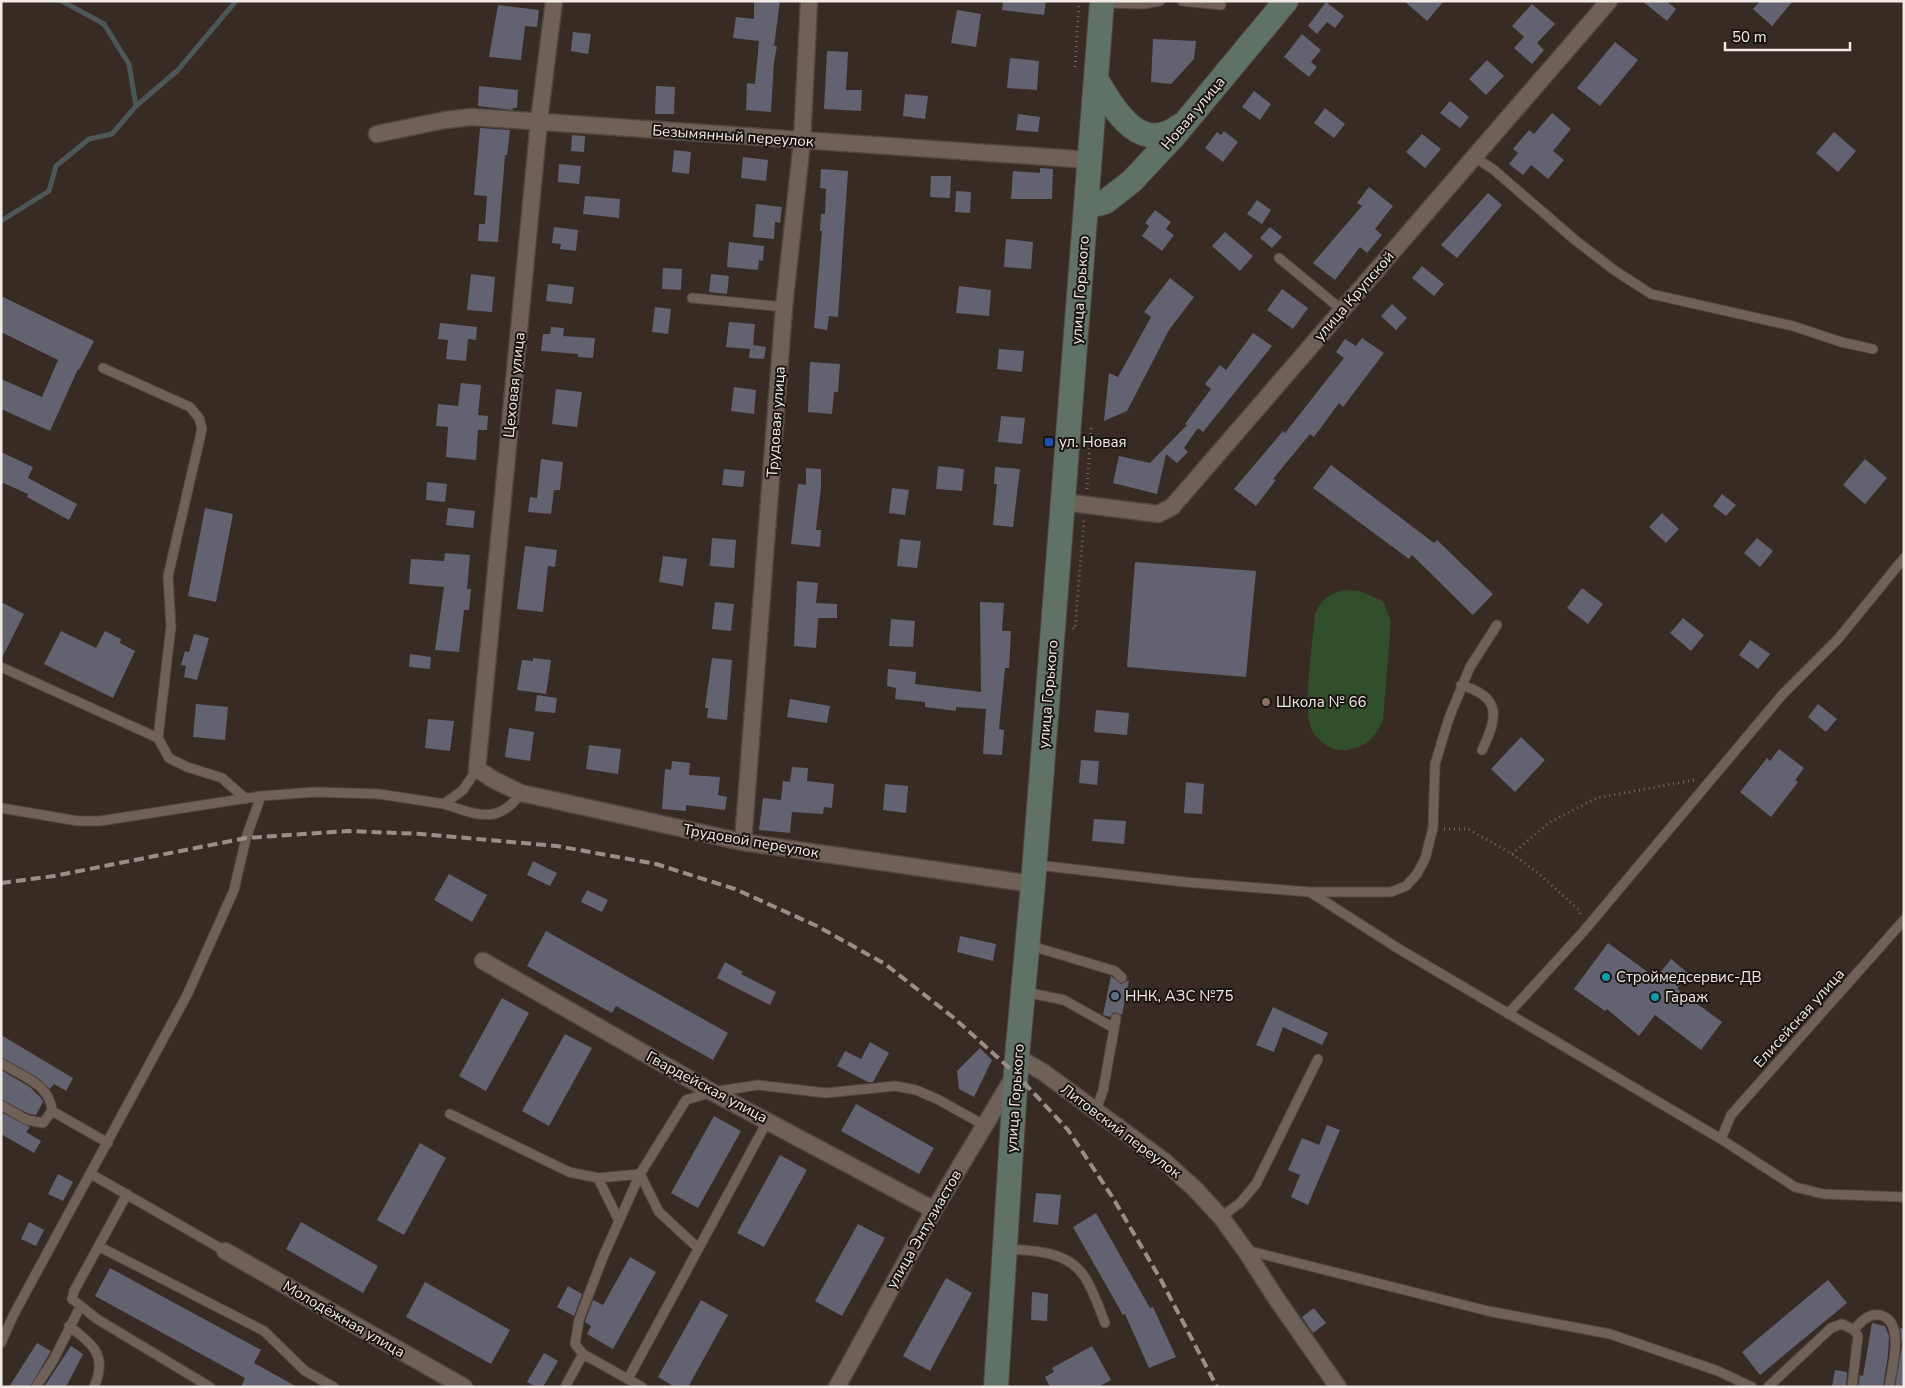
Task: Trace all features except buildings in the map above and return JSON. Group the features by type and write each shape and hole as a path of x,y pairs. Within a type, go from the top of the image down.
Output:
{"main road":[{"name":"Новая улица","path":"1086,207 1105,202 1132,181 1187,120 1286,1"},
{"name":"улица Горького","path":"996,1387 1016,1065 1024,991 1064,502 1102,2"},
{"path":"1096,79 1119,115 1138,132 1146,134 1170,133 1187,120"}],"street":[{"name":"Цеховая улица","path":"477,769 540,121 554,1"},
{"name":"Трудовая улица","path":"744,842 784,306 802,142 809,1"},
{"name":"улица Крупской","path":"1064,502 1158,514 1165,512 1609,1"},
{"name":"Безымянный переулок","path":"377,134 444,120 472,117 802,142 1090,160"},
{"name":"Трудовой переулок","path":"477,769 494,780 521,793 744,842 1033,874"},
{"name":"Гвардейская улица","path":"483,961 712,1092 768,1120 934,1210"},
{"name":"Литовский переулок","path":"1016,1065 1043,1072 1164,1161 1194,1188 1221,1218 1245,1250 1338,1387"},
{"name":"улица Энтузиастов","path":"837,1387 1016,1065"},
{"name":"Молодёжная улица","path":"225,1250 464,1387"}],"lane":[{"path":"1102,2 1144,4 1160,1"},
{"path":"1182,1 1221,5"},
{"path":"1475,157 1494,170 1575,240 1614,270 1652,294 1793,326 1841,342 1873,349"},
{"path":"1279,258 1342,310"},
{"path":"692,298 784,306"},
{"path":"103,368 190,407 199,418 202,429 168,576 171,626 158,738 168,758 222,778 246,799"},
{"path":"1508,1014 1582,932 1782,695 1838,640 1904,558"},
{"path":"1033,874 1185,882 1310,892 1391,892 1406,886 1417,874 1425,859 1433,828 1435,764 1461,684 1497,625"},
{"path":"1,667 158,738"},
{"path":"1461,684 1475,689 1489,699 1495,712 1492,729 1482,750"},
{"path":"444,804 463,790 477,769"},
{"path":"1,808 78,821 100,821 261,796 315,792 379,794 444,804 479,815 499,813 512,806 521,793"},
{"path":"1,1343 14,1314 187,995 234,890 246,838 261,796"},
{"path":"1310,892 1508,1014 1721,1139 1795,1187 1823,1194 1904,1196"},
{"name":"Елисейская улица","path":"1721,1139 1731,1115 1904,920"},
{"path":"1027,945 1115,971 1122,978"},
{"path":"1024,991 1064,1000 1114,1028"},
{"path":"1096,1112 1103,1091 1116,1018"},
{"path":"1221,1218 1240,1203 1256,1184 1318,1060"},
{"path":"1,1063 42,1088 50,1097 52,1111 43,1123 35,1122 1,1105"},
{"path":"642,1387 583,1354 575,1344 579,1320 640,1174 686,1100 712,1092 758,1085 826,1092 895,1086 916,1090 937,1099 984,1125"},
{"path":"52,1111 108,1143"},
{"path":"450,1114 562,1169 598,1178 640,1174"},
{"path":"628,1379 768,1120"},
{"path":"91,1174 225,1250"},
{"path":"640,1174 659,1212 698,1248"},
{"path":"598,1178 619,1221"},
{"path":"127,1194 100,1247 74,1291 72,1300 80,1307 210,1387"},
{"path":"100,1247 264,1332 305,1372 334,1387"},
{"path":"1004,1249 1028,1250 1066,1260 1084,1276 1106,1323"},
{"path":"1245,1250 1488,1311 1610,1334 1718,1371 1752,1387"},
{"path":"36,1387 54,1359 80,1307"},
{"path":"1854,1330 1860,1322 1876,1314 1900,1322 1889,1387"},
{"path":"1768,1387 1831,1328 1842,1324 1854,1330 1858,1336 1852,1387"},
{"path":"69,1326 85,1339 96,1352 101,1364 94,1387"},
{"path":"565,1387 583,1354"}],"path":[{"path":"1512,854 1550,822 1596,798 1696,780"},
{"path":"1433,828 1468,830 1512,854 1537,872 1579,910 1582,918 1582,932"}],"green space":[{"path":"1344,590 1359,591 1383,601 1391,621 1383,720 1377,732 1370,740 1360,746 1347,750 1336,749 1326,745 1313,733 1308,705 1315,614 1327,598 1334,593"}],"waterway":[{"path":"1,221 49,191 56,166 89,139 112,134 136,106 129,64 104,24 62,1"},
{"path":"136,106 178,70 236,1"}],"railway":[{"path":"1,883 54,876 246,838 348,831 421,834 557,846 656,864 735,889 817,926 885,964 954,1018 1016,1074 1068,1130 1113,1198 1161,1280 1217,1387"}],"place":[{"name":"ул. Новая","path":"1049,442"},
{"name":"Школа № 66","path":"1266,702"},
{"name":"Строймедсервис-ДВ","path":"1606,977"},
{"name":"ННК, АЗС №75","path":"1115,996"},
{"name":"Гараж","path":"1655,997"}]}
